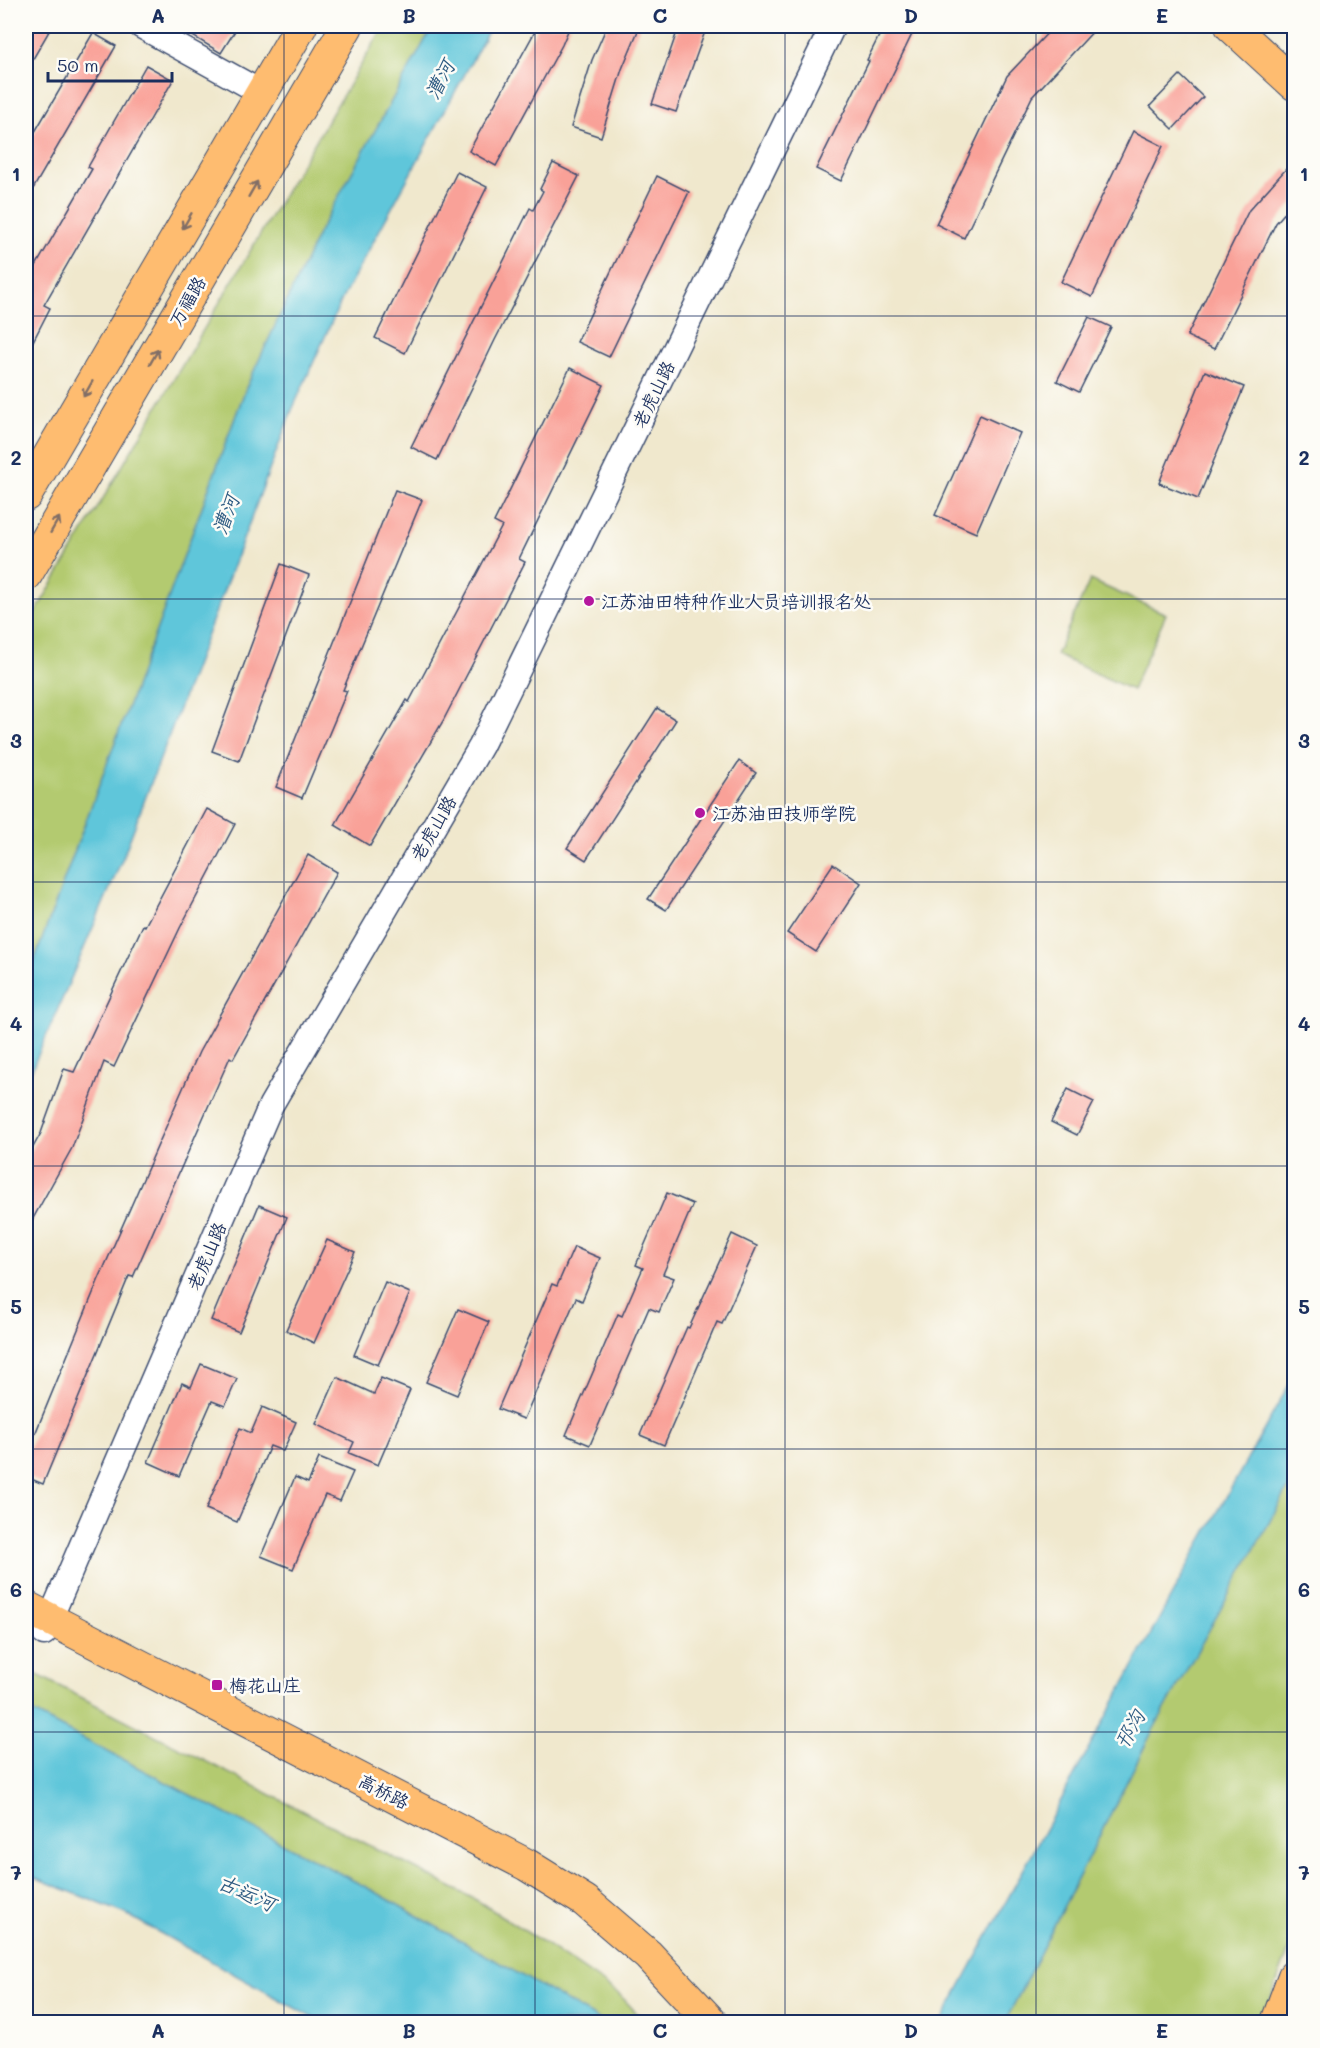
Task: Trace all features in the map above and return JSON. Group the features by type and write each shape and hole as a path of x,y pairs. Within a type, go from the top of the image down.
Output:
{"main road":[{"path":"26,495 301,26"},
{"name":"万福路","path":"26,575 347,26"},
{"path":"1231,26 1294,84"},
{"path":"1253,26 1294,64"},
{"name":"高桥路","path":"36,1621 523,1880 581,1919 634,1964 689,2022"},
{"name":"高桥路","path":"36,1621 526,1865 585,1902 648,1955 711,2022"},
{"path":"1277,2022 1294,1976"}],"street":[{"path":"141,26 262,93"},
{"name":"老虎山路","path":"36,1621 271,1105 481,746 833,26"}],"green space":[{"path":"384,26 433,26 319,232 246,388 33,964 26,977 26,628"},
{"path":"1090,580 1166,614 1132,690 1056,655"},
{"path":"1294,1478 1294,1936 1262,2022 1005,2022 1153,1730"},
{"path":"26,1669 478,1901 619,1994 645,2022 603,2022 379,1894 26,1709"}],"water":[{"name":"漕河","path":"433,26 491,26 342,299 292,410 122,860 26,1083 26,977 33,964 246,388 319,232"},
{"name":"邗沟","path":"1294,1376 1294,1478 1153,1730 1005,2022 941,2022 1193,1556"},
{"name":"古运河","path":"26,1709 379,1894 603,2022 320,2022 126,1914 26,1874"}],"building":[{"path":"26,26 52,26 26,71"},
{"path":"196,26 238,26 221,53 191,35"},
{"path":"538,26 570,26 562,45 496,166 469,151"},
{"path":"607,26 640,26 622,69 601,137 571,127 592,60"},
{"path":"679,26 707,26 676,112 652,104"},
{"path":"884,26 916,26 841,181 816,169"},
{"path":"1054,26 1098,26 1032,97 964,238 936,224 1007,76"},
{"path":"93,33 116,46 26,201 26,147"},
{"path":"146,65 173,80 44,305 50,308 26,355 26,283 92,169 88,167"},
{"path":"1180,75 1203,97 1173,129 1150,106"},
{"path":"1133,131 1163,146 1092,297 1061,282"},
{"path":"553,163 579,176 437,460 411,447 530,208 533,210 543,191 540,189"},
{"path":"1286,169 1294,177 1294,202 1276,223 1214,349 1187,336 1249,210"},
{"path":"457,172 487,187 405,353 375,338"},
{"path":"657,176 689,192 609,357 577,342"},
{"path":"1089,317 1111,327 1079,392 1057,381"},
{"path":"570,368 604,385 519,559 525,562 443,721 370,846 335,825 407,700 409,702 502,526 494,522"},
{"path":"1205,371 1244,387 1198,499 1159,483"},
{"path":"980,415 1020,433 976,533 935,515"},
{"path":"395,490 422,500 343,690 347,691 302,798 276,787"},
{"path":"281,564 309,575 239,761 212,751"},
{"path":"657,708 676,720 586,860 567,848"},
{"path":"739,761 756,773 666,910 648,899"},
{"path":"207,809 235,824 180,928 114,1067 104,1062 72,1148 26,1231 26,1160 41,1133 64,1069 74,1072 143,925 145,926"},
{"path":"308,855 337,872 233,1059 230,1057 133,1277 129,1276 43,1484 26,1477 26,1456 98,1281 199,1052"},
{"path":"833,864 861,883 816,952 787,933"},
{"path":"1068,1089 1094,1102 1077,1135 1051,1122"},
{"path":"667,1193 693,1204 663,1274 674,1278 659,1312 649,1308 590,1445 566,1435 618,1314 622,1316 643,1268 636,1265"},
{"path":"259,1205 287,1217 239,1332 211,1320"},
{"path":"732,1234 757,1246 722,1324 717,1322 664,1445 640,1435 687,1327 689,1328"},
{"path":"327,1240 355,1252 314,1343 286,1330"},
{"path":"574,1247 600,1258 582,1301 576,1298 524,1419 498,1409 552,1284 557,1286"},
{"path":"385,1282 410,1293 378,1365 354,1355"},
{"path":"458,1309 489,1322 457,1395 426,1382"},
{"path":"201,1364 237,1379 225,1406 212,1401 179,1476 148,1462 182,1383 191,1387"},
{"path":"337,1377 374,1394 381,1378 410,1390 378,1465 349,1453 354,1442 316,1424"},
{"path":"262,1407 296,1422 283,1451 270,1446 237,1522 206,1509 240,1428 251,1433"},
{"path":"319,1458 353,1472 340,1501 325,1495 293,1569 261,1556 295,1477 308,1483"}],"place":[{"name":"江苏油田特种作业人员培训报名处","path":"589,601"},
{"name":"江苏油田技师学院","path":"700,813"},
{"name":"梅花山庄","path":"217,1685"}]}
